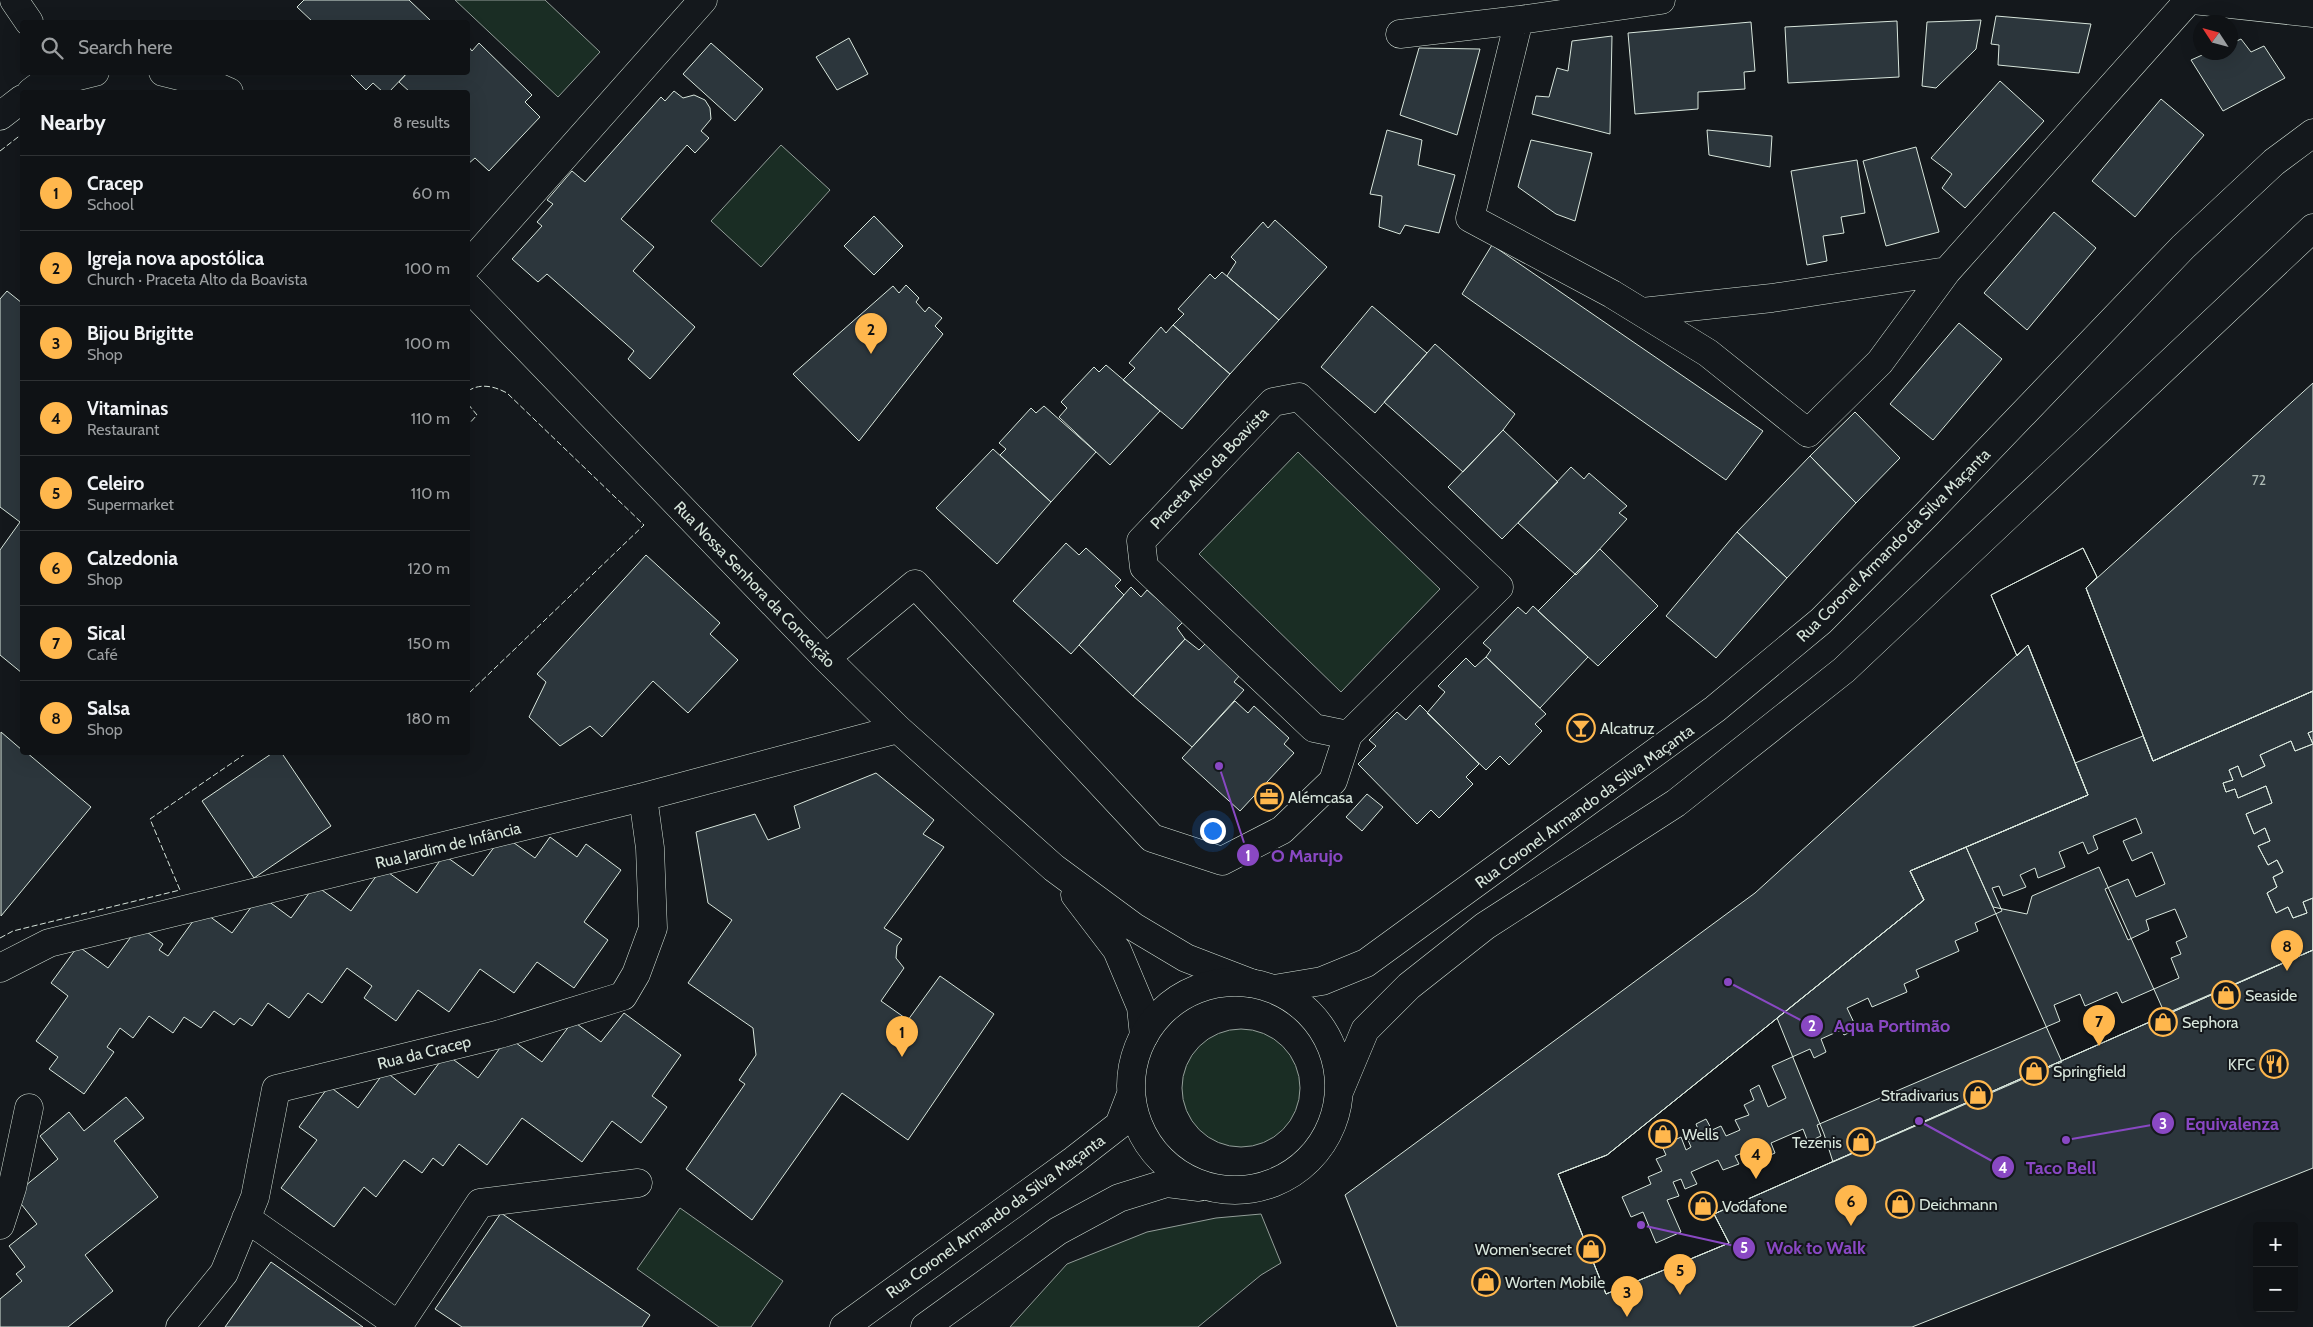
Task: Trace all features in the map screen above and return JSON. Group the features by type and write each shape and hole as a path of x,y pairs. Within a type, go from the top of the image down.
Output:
{"street":[{"path":"14,0 27,20"},
{"path":"470,263 703,0"},
{"path":"1400,34 1661,0"},
{"path":"1519,20 1470,218 1612,294 1708,353 1808,433 1880,362 1946,271 2191,0 2313,13"},
{"path":"2304,0 2313,9"},
{"path":"176,75 211,84 224,90"},
{"path":"34,90 62,76"},
{"path":"0,116 20,101"},
{"name":"Rua Coronel Armando da Silva Maçanta","path":"1223,1190 1188,1179 1160,1158 1140,1129 1131,1094 1132,1070 1144,1036 1160,1013 1190,992 1226,982 1263,986 1322,981 1366,963 1716,709 1821,621 1926,515 2183,247 2274,162 2313,133"},
{"name":"Rua Coronel Armando da Silva Maçanta","path":"925,1327 1058,1231 1119,1198 1167,1183 1238,1190 1263,1186 1296,1170 1314,1154 1328,1134 1336,1110 1339,1092 1364,1030 1409,986 1485,926 1676,803 1844,670 2313,228"},
{"path":"1642,312 1772,298 1946,271"},
{"name":"Rua Nossa Senhora da Conceição","path":"470,290 826,658 898,729 1054,868"},
{"name":"Praceta Alto da Boavista","path":"826,658 915,584 1152,838 1222,861 1282,830 1333,781 1348,735 1499,587 1299,397 1273,402 1140,540 1144,566 1314,728 1348,735"},
{"name":"Rua Jardim de Infância","path":"0,968 49,943 643,797 898,729"},
{"name":"Rua da Cracep","path":"180,1327 224,1273 255,1197 276,1089 500,1034 623,996 636,974 653,928 650,848 643,797"},
{"path":"1054,868 1134,927 1171,950 1186,958 1263,986"},
{"path":"1054,868 1117,950 1141,1006 1144,1036"},
{"name":"Rua Coronel Armando da Silva Maçanta","path":"1263,986 1302,1006 1322,1027 1336,1060 1339,1092"},
{"name":"Rua Coronel Armando da Silva Maçanta","path":"844,1327 1074,1160 1119,1125 1131,1094"},
{"path":"0,1225 12,1188 29,1108"},
{"path":"246,1218 400,1326 480,1203 638,1183"}],"green space":[{"path":"455,0 545,0 600,52 558,97"},
{"path":"781,145 830,190 761,267 711,221"},
{"path":"1298,452 1440,589 1341,692 1199,554"},
{"path":"1241,1029 1264,1033 1283,1046 1296,1065 1300,1088 1296,1111 1283,1130 1264,1143 1241,1147 1218,1143 1199,1130 1186,1111 1182,1088 1186,1065 1199,1046 1218,1033"},
{"path":"680,1208 783,1281 751,1327 719,1327 637,1269"},
{"path":"1261,1214 1281,1263 1261,1275 1198,1327 1010,1327 1067,1264 1147,1232 1216,1218"}],"building":[{"path":"304,0 409,0 430,20 311,20 297,7"},
{"path":"1996,16 2091,24 2079,73 1998,65 1999,45 1991,44"},
{"path":"1981,20 1976,49 1936,88 1922,86 1927,22"},
{"path":"1897,21 1899,77 1788,83 1785,27"},
{"path":"1751,22 1755,71 1744,72 1745,89 1698,92 1698,109 1635,114 1628,33"},
{"path":"1612,36 1610,134 1532,114 1536,96 1549,97 1557,68 1568,71 1572,41"},
{"path":"849,38 868,74 837,90 816,57"},
{"path":"2241,39 2251,52 2264,46 2285,78 2223,111 2191,60 2238,60 2238,40"},
{"path":"479,43 532,95 525,102 540,117 489,171 475,158 470,162 470,90 408,90 399,82 405,75 470,75 470,48 472,51"},
{"path":"711,43 763,89 735,121 683,74"},
{"path":"1419,48 1480,49 1457,135 1400,115"},
{"path":"351,75 405,75 391,90 381,90 373,83 366,90"},
{"path":"2000,81 2044,121 1965,208 1942,188 1952,174 1931,158"},
{"path":"674,91 683,98 694,95 705,100 710,108 711,119 701,131 709,138 695,153 687,145 621,219 654,247 633,271 695,327 650,379 628,359 634,351 547,274 538,282 512,259 542,226 537,222 553,204 547,200 572,171 585,182 661,97 665,101"},
{"path":"2161,99 2204,135 2135,217 2092,181"},
{"path":"1387,130 1422,140 1418,165 1455,175 1439,233 1405,225 1400,234 1379,227 1382,196 1370,194"},
{"path":"1707,130 1772,136 1770,167 1709,155"},
{"path":"1531,140 1592,153 1575,221 1556,214 1518,187"},
{"path":"1916,147 1939,232 1886,246 1863,161"},
{"path":"1857,160 1865,213 1841,217 1844,233 1823,236 1827,261 1807,265 1791,171"},
{"path":"2054,212 2096,248 2027,330 1984,293"},
{"path":"874,216 903,246 874,275 844,246"},
{"path":"1275,220 1327,267 1279,320 1227,276 1236,262 1231,257 1263,222 1268,228"},
{"path":"1492,245 1763,431 1726,480 1462,294"},
{"path":"1222,272 1279,320 1230,374 1173,325 1184,314 1178,309 1210,274 1215,279"},
{"path":"906,285 919,298 916,302 925,312 929,307 942,318 935,326 943,334 859,441 793,374 893,286 899,293"},
{"path":"7,291 20,301 20,522 0,507 0,299"},
{"path":"1372,306 1427,353 1375,413 1321,367"},
{"path":"1959,323 2002,359 1933,440 1890,404"},
{"path":"1173,325 1230,374 1182,429 1123,380 1135,368 1129,363 1161,327 1166,333"},
{"path":"1435,344 1515,414 1503,430 1463,472 1384,402"},
{"path":"1106,365 1160,411 1110,465 1059,417 1067,408 1061,402 1094,367 1099,372"},
{"path":"2313,383 2313,691 2153,761 2086,588"},
{"path":"1044,406 1096,452 1051,502 1000,455 1006,449 999,443 1031,408 1036,413"},
{"path":"1855,412 1900,458 1856,503 1810,456"},
{"path":"1503,430 1558,482 1502,539 1448,487"},
{"path":"993,449 1051,502 997,564 936,508"},
{"path":"1810,456 1856,503 1787,578 1737,532"},
{"path":"1571,467 1584,479 1589,473 1627,506 1619,513 1627,519 1576,575 1518,523"},
{"path":"20,522 20,671 0,655 0,550"},
{"path":"1737,532 1787,578 1716,658 1666,616"},
{"path":"1066,543 1079,555 1086,548 1121,580 1115,586 1124,595 1071,654 1013,601"},
{"path":"2083,548 2097,577 2086,588 2153,761 2313,691 2313,731 2308,733 2313,744 2295,751 2291,741 2260,755 2265,766 2242,777 2238,766 2229,770 2233,780 2223,783 2226,792 2235,789 2238,798 2266,786 2272,803 2246,814 2254,834 2265,828 2270,841 2258,846 2268,865 2277,860 2283,872 2273,877 2277,887 2267,893 2276,913 2288,907 2293,918 2307,913 2303,902 2313,898 2313,950 1714,1214 1729,1243 1606,1294 1558,1174 1607,1155 1924,900 1910,871 2088,795 2028,645 2017,656 1991,595","holes":["2136,818 2142,833 2123,841 2132,861 2152,852 2165,884 2136,897 2128,879 2105,889 2128,940 2149,930 2146,920 2175,909 2187,937 2176,942 2181,954 2171,958 2179,978 2122,1003 2117,992 2085,1006 2080,994 2054,1005 2060,1021 1817,1125 1821,1136 1808,1142 1803,1129 1771,1143 1775,1153 1766,1157 1761,1145 1735,1156 1739,1164 1723,1170 1718,1160 1691,1172 1697,1184 1685,1189 1681,1179 1673,1182 1679,1196 1667,1200 1681,1232 1656,1243 1643,1212 1631,1217 1622,1197 1651,1184 1648,1177 1662,1171 1656,1159 1666,1155 1662,1146 1681,1137 1686,1150 1691,1147 1688,1140 1700,1134 1696,1124 1706,1119 1712,1130 1721,1126 1726,1136 1740,1130 1735,1120 1749,1115 1744,1105 1754,1100 1750,1090 1759,1085 1768,1107 1786,1098 1772,1066 1810,1049 1814,1058 1826,1052 1821,1039 1841,1030 1844,1035 1857,1029 1847,1008 1868,998 1872,1007 1907,992 1904,984 1919,977 1916,970 1959,951 1955,941 1978,931 1975,923 2002,911 1992,888 1999,886 2003,896 2026,887 2020,875 2035,868 2038,878 2065,867 2059,852 2083,842 2088,854 2098,849 2093,836"]},
{"path":"2083,548 2097,577 2086,588 2153,761 2313,691 2313,731 2308,733 2313,744 2295,751 2291,741 2260,755 2265,766 2242,777 2238,766 2229,770 2233,780 2223,783 2226,792 2235,789 2238,798 2266,786 2272,803 2246,814 2254,834 2265,828 2270,841 2258,846 2268,865 2277,860 2283,872 2273,877 2277,887 2267,893 2276,913 2288,907 2293,918 2307,913 2303,902 2313,898 2313,950 1714,1214 1729,1243 1606,1294 1558,1174 1607,1155 1924,900 1910,871 2088,795 2028,645 2017,656 1991,595"},
{"path":"1600,549 1658,606 1598,666 1538,611"},
{"path":"646,555 720,623 710,634 738,660 688,713 653,681 602,737 590,726 560,746 529,717 546,682 537,674"},
{"path":"1131,587 1141,597 1147,590 1183,622 1177,628 1185,639 1133,696 1079,645"},
{"path":"1533,606 1588,657 1540,708 1486,657 1491,650 1483,643 1518,607 1526,614"},
{"path":"1185,639 1199,650 1205,644 1240,675 1234,682 1244,690 1192,747 1133,696"},
{"path":"2028,645 2088,795 1910,871 1924,900 1607,1155 1558,1174 1606,1294 1729,1243 1714,1214 2313,950 2313,1168 1912,1327 1397,1327 1345,1195 1755,893"},
{"path":"1486,657 1546,714 1535,724 1542,731 1509,765 1500,756 1486,770 1427,713 1445,692 1438,686 1466,658 1475,667"},
{"path":"2313,691 2313,950 2165,1014 2099,867 2032,896 2027,914 1993,907 1966,847 2088,795 2075,763 2143,736 2153,761"},
{"path":"1235,701 1248,713 1254,706 1289,738 1284,744 1294,753 1240,811 1182,758"},
{"path":"1420,705 1479,764 1466,777 1473,784 1439,818 1431,810 1417,824 1358,764 1376,746 1369,740 1397,712 1406,720"},
{"path":"1,732 20,748 20,755 30,755 91,807 1,916"},
{"path":"270,755 283,755 331,826 254,878 202,801"},
{"path":"876,773 934,820 923,834 944,847 884,928 902,939 897,946 896,958 904,968 881,1001 908,1020 940,976 994,1014 908,1140 842,1093 752,1220 686,1169 745,1084 739,1080 756,1055 753,1028 688,983 732,920 708,903 696,832 755,814 768,840 800,828 794,806"},
{"path":"1367,794 1383,807 1362,831 1346,817"},
{"path":"503,835 535,858 550,837 577,857 586,844 621,870 584,922 608,940 574,988 537,962 514,993 480,969 449,1012 418,990 396,1021 364,998 372,986 347,968 322,1003 308,993 289,1018 268,1003 252,1026 240,1018 234,1025 214,1011 201,1028 184,1017 173,1033 149,1016 133,1038 120,1028 107,1047 114,1052 84,1094 49,1069 58,1057 36,1041 68,996 51,983 78,946 108,968 139,926 163,944 159,950 168,956 201,910 232,933 260,895 291,918 315,885 351,911 382,868 417,893 444,855 473,876"},
{"path":"1966,847 2062,1062 1833,1162 1824,1134 1777,1018 1924,900 1910,871"},
{"path":"624,1013 681,1055 652,1096 667,1107 641,1143 612,1121 582,1162 522,1118 487,1165 459,1144 443,1166 433,1158 422,1173 404,1160 376,1197 364,1187 334,1227 281,1188 317,1140 299,1127 329,1086 358,1108 385,1071 415,1095 446,1054 478,1078 508,1037 542,1062 573,1021 601,1042"},
{"path":"126,1097 144,1118 114,1141 158,1197 85,1255 113,1291 68,1327 0,1327 0,1299 22,1281 16,1274 25,1267 9,1246 37,1224 14,1195 58,1159 40,1136 69,1112 84,1131"},
{"path":"501,1213 650,1315 642,1327 462,1327 435,1309"},
{"path":"271,1262 363,1327 225,1327"}],"fence":[{"path":"0,151 20,136"},
{"path":"470,390 487,386 507,393 644,525 470,692"},
{"path":"470,406 477,415 470,423"},
{"path":"0,938 13,931 180,890 150,819 244,755"}],"place":[{"name":"Igreja nova apostólica","path":"871,354"},
{"name":"Alcatruz","path":"1581,728"},
{"name":"O Marujo","path":"1219,766"},
{"name":"Alémcasa","path":"1269,797"},
{"name":"Salsa","path":"2287,971"},
{"name":"Aqua Portimão","path":"1728,982"},
{"name":"Seaside","path":"2226,995"},
{"name":"Sephora","path":"2163,1022"},
{"name":"Sical","path":"2099,1046"},
{"name":"Cracep","path":"902,1057"},
{"name":"KFC","path":"2274,1064"},
{"name":"Springfield","path":"2034,1071"},
{"name":"Stradivarius","path":"1978,1095"},
{"name":"Taco Bell","path":"1919,1121"},
{"name":"Wells","path":"1663,1134"},
{"name":"Equivalenza","path":"2066,1140"},
{"name":"Tezenis","path":"1861,1142"},
{"name":"Vitaminas","path":"1756,1179"},
{"name":"Deichmann","path":"1900,1204"},
{"name":"Vodafone","path":"1703,1206"},
{"name":"Wok to Walk","path":"1641,1225"},
{"name":"Calzedonia","path":"1851,1226"},
{"name":"Women'secret","path":"1591,1249"},
{"name":"Worten Mobile","path":"1486,1282"},
{"name":"Celeiro","path":"1680,1295"},
{"name":"Bijou Brigitte","path":"1627,1317"}]}
